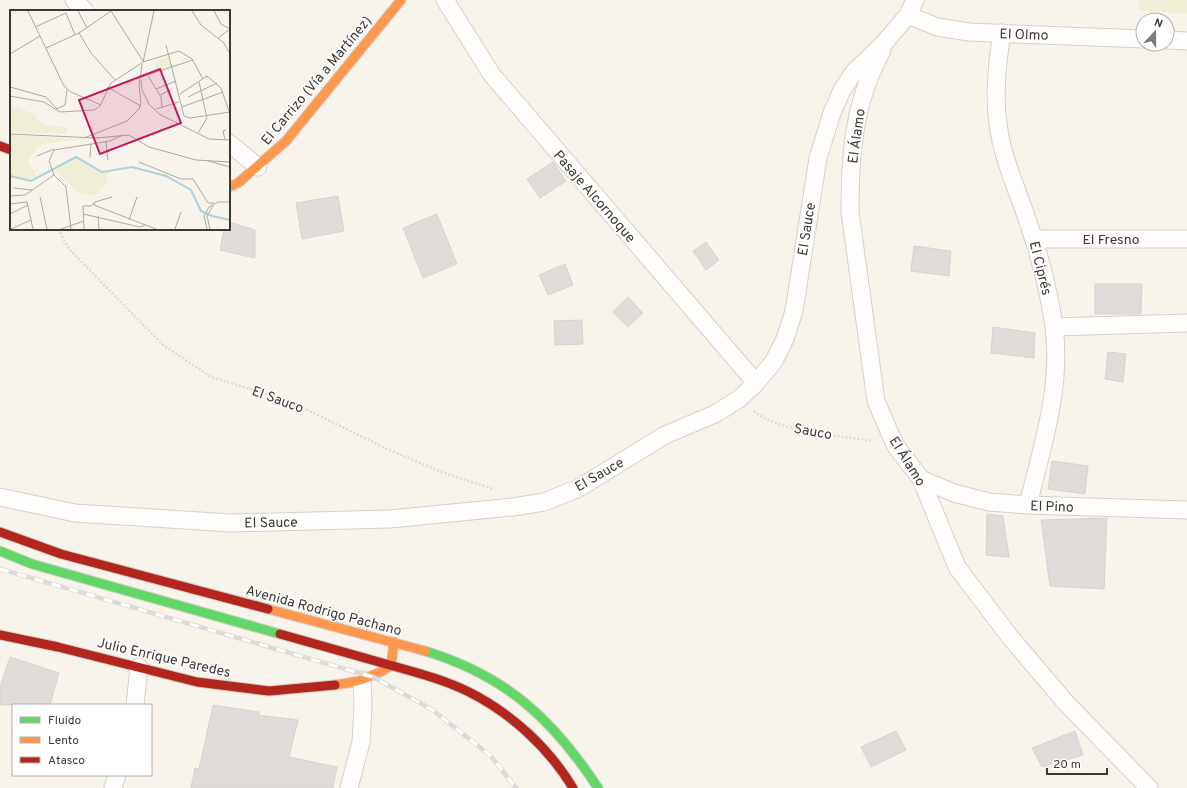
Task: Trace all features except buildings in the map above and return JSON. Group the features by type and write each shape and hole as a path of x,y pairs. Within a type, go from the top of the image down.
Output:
{"main road":[{"name":"El Carrizo (Vía a Martínez)","path":"230,187 238,183 286,142 401,0"},
{"path":"0,146 10,150"},
{"name":"Avenida Rodrigo Pachano","path":"0,532 61,554 394,642 462,664 495,681 538,714 587,770 598,788"},
{"path":"0,551 32,564 438,679 472,694 505,716 533,740 568,778 573,788"},
{"name":"Julio Enrique Paredes","path":"0,635 197,682 269,691 298,689 362,680 373,677 391,666"},
{"path":"391,666 394,642"}],"street":[{"path":"74,0 84,10"},
{"name":"Pasaje Alcornoque","path":"445,0 492,75 756,383"},
{"name":"El Sauce","path":"0,497 75,513 231,522 390,519 513,507 544,502 579,488 665,435 715,414 739,399 756,383 774,362 785,339 794,311 818,158 832,113 842,90 854,72 885,42 908,15 915,0"},
{"name":"El Olmo","path":"908,15 948,30 1135,39"},
{"name":"El Ciprés","path":"1002,33 996,73 997,107 1001,142 1034,239 1054,327 1057,366 1054,392 1028,505"},
{"path":"1175,40 1187,41"},
{"name":"El Álamo","path":"885,42 867,82 856,125 850,184 850,212 876,401 895,445 921,479 957,567 1010,637 1067,704 1150,788"},
{"path":"230,143 258,167"},
{"name":"El Fresno","path":"1034,239 1187,238"},
{"path":"1054,327 1187,323"},
{"name":"El Pino","path":"921,479 954,493 990,502 1028,505 1187,510"},
{"path":"135,704 139,667"},
{"path":"348,788 361,742 363,706 362,680"},
{"path":"113,788 117,776"}],"path":[{"name":"El Sauco","path":"59,230 69,249 163,345 211,377 289,401 385,448 439,471 499,491"},
{"name":"Sauco","path":"739,399 762,418 779,425 895,445"}],"green space":[{"path":"1139,0 1187,0 1187,14 1138,10"}],"railway":[{"path":"0,569 373,677 431,709 491,756 516,788"}],"traffic: fast":[{"path":"0,551 32,564 280,634"},
{"path":"425,651 454,661 479,673 503,687 525,703 545,721 563,741 581,763 598,788"}],"traffic: slow":[{"path":"230,187 238,183 286,141 401,0"},
{"path":"268,609 425,651"},
{"path":"335,685 364,679 391,666 394,642"}],"traffic: jam":[{"path":"0,146 10,150"},
{"path":"0,532 61,554 268,609"},
{"path":"280,634 428,676 469,692 500,710 528,733 553,759 573,788"},
{"path":"0,635 58,647 197,682 269,691 335,685"}]}
